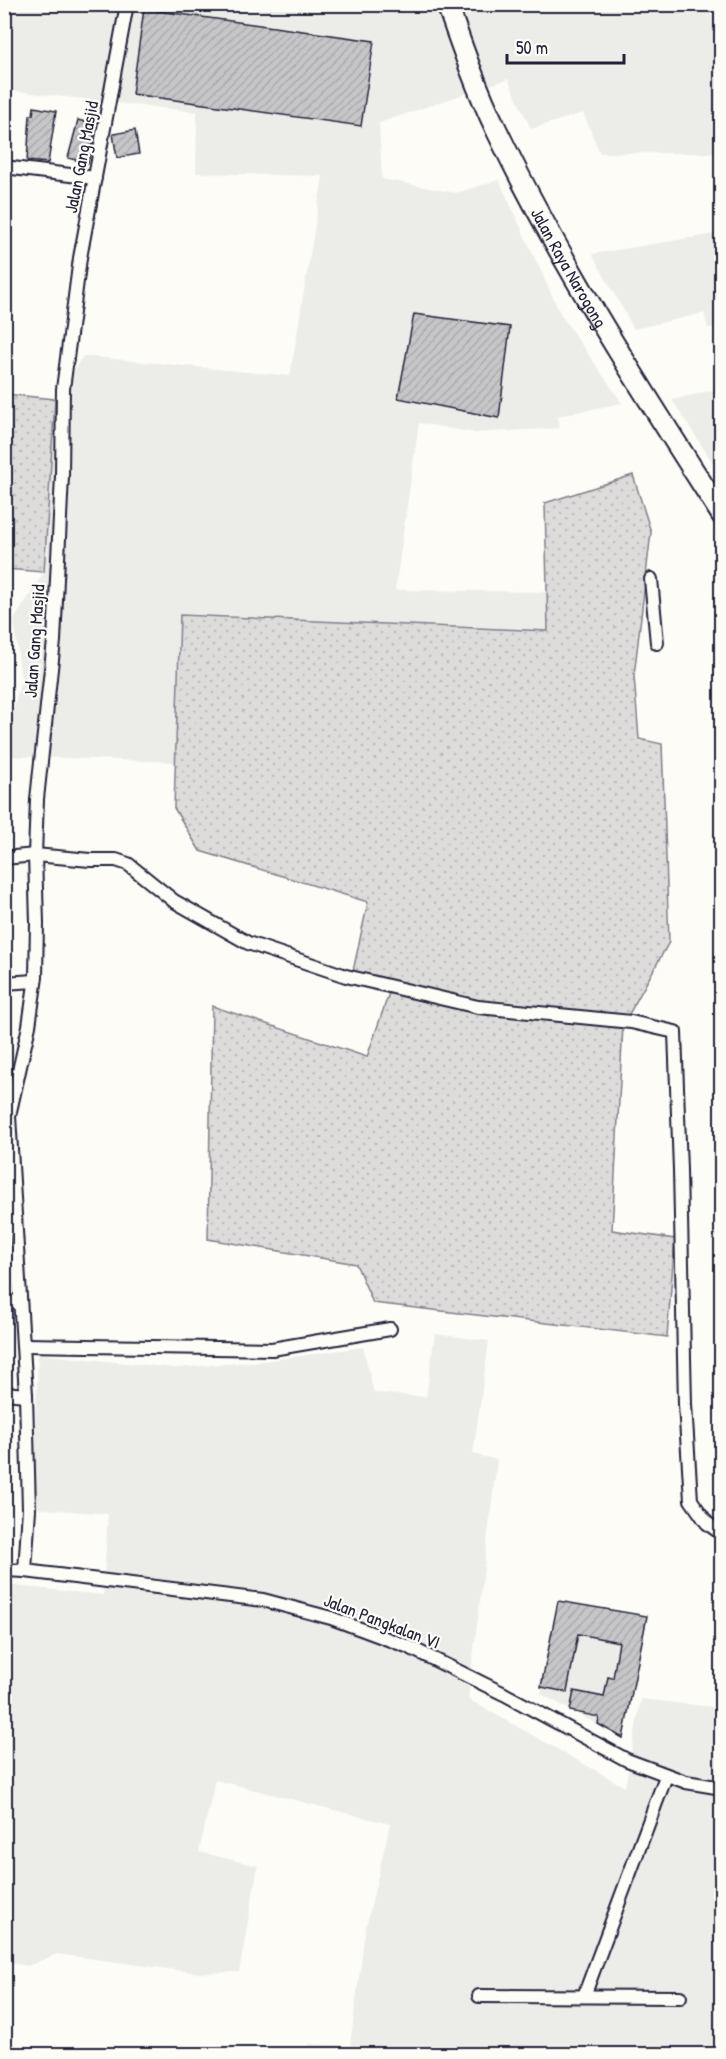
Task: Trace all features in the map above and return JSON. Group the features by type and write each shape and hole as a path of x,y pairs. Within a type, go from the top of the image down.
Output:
{"main road":[{"name":"Jalan Raya Narogong","path":"447,4 496,129 534,205 592,307 722,515"}],"street":[{"name":"Jalan Gang Masjid","path":"26,1571 29,1509 26,1395 9,1116 29,1026 35,981 37,799 54,641 62,476 63,388 80,258 127,4"},
{"path":"4,167 95,178"},
{"path":"651,579 657,643"},
{"path":"4,858 35,855 116,860 128,864 174,901 248,943 346,976 478,1007 630,1022 675,1032 681,1179 685,1404 691,1500 707,1523 722,1534"},
{"path":"4,983 35,981"},
{"path":"4,1298 20,1303"},
{"path":"23,1346 272,1349 390,1329"},
{"path":"4,1392 26,1395"},
{"name":"Jalan Pangkalan VI","path":"4,1570 263,1600 331,1617 409,1647 504,1694 627,1760 686,1782 722,1788"},
{"path":"584,1996 666,1776"},
{"path":"479,1996 680,1997"}],"shaded area":[{"path":"385,4 422,11 443,4 712,5 711,15 722,15 721,214 717,153 600,153 583,113 531,129 508,79 379,123 382,179 456,193 499,180 561,315 622,403 558,416 560,428 475,433 419,423 395,590 547,592 548,631 180,615 175,762 5,756 5,747 21,679 14,620 44,572 55,399 83,356 290,376 323,176 196,173 197,112 5,90 5,5"},
{"path":"721,233 721,327 708,328 704,313 634,329 592,254"},
{"path":"722,388 721,475 672,400"},
{"path":"4,394 55,399 44,572 5,569"},
{"path":"633,475 651,532 634,676 639,739 662,744 669,942 623,1025 612,1230 675,1239 667,1337 373,1303 356,1264 208,1239 212,1006 367,1057 390,990 353,971 368,902 200,851 174,808 180,615 548,631 545,503"},
{"path":"435,1334 489,1341 473,1454 497,1460 468,1699 625,1787 641,1699 721,1708 721,2054 309,2054 309,2044 350,2046 365,1932 390,1824 215,1780 199,1852 258,1866 239,1972 199,1973 57,1954 28,1966 5,1962 5,1585 103,1595 108,1514 33,1508 38,1354 175,1368 265,1361 363,1347 374,1393 426,1397"},
{"path":"558,1601 647,1616 623,1738 541,1694"}],"building":[{"path":"144,9 374,41 361,126 132,94"},
{"path":"34,107 56,111 48,163 27,161 30,115 33,115"},
{"path":"78,120 96,125 88,163 68,158"},
{"path":"135,130 139,154 117,158 113,134"},
{"path":"414,314 510,327 499,418 398,398"},
{"path":"558,1601 647,1616 623,1738 598,1724 599,1717 570,1711 574,1691 604,1697 608,1677 613,1678 619,1642 578,1634 567,1692 541,1687"}]}
